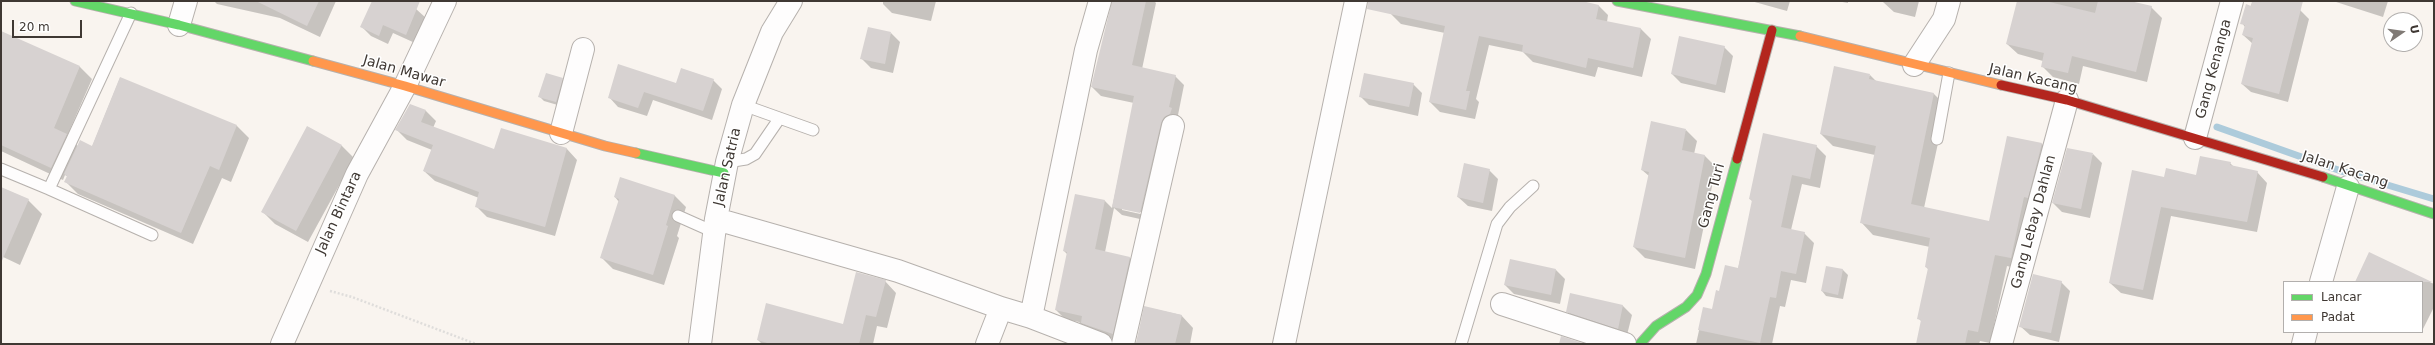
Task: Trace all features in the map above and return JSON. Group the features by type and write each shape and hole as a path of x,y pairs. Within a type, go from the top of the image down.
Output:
{"street":[{"name":"Jalan Mawar","path":"75,1 179,24 405,86 605,146 725,168"},
{"path":"179,24 186,1"},
{"name":"Jalan Bintara","path":"282,344 306,284 357,174 405,86 445,1"},
{"name":"Jalan Satria","path":"700,344 715,225 725,168 743,105 772,32 791,1"},
{"path":"1031,317 1086,50 1100,1"},
{"path":"1284,344 1356,1"},
{"path":"1914,66 1944,19 1949,1"},
{"name":"Gang Kenanga","path":"2195,138 2232,1"},
{"name":"Jalan Kacang","path":"1629,2 1772,30 1914,66 2068,100 2272,160 2348,187 2434,214"},
{"name":"Gang Turi","path":"1640,344 1645,336 1656,326 1686,307 1697,295 1706,274 1772,30"},
{"path":"561,133 583,49"},
{"name":"Gang Lebay Dahlan","path":"2001,344 2068,100"},
{"path":"1122,344 1173,126"},
{"path":"2321,281 2348,187"},
{"path":"715,225 898,271 1001,308 1031,317 1101,344"},
{"path":"1502,304 1625,344"},
{"path":"987,344 1001,308"},
{"path":"2303,344 2306,333"}],"lane":[{"path":"50,189 131,13"},
{"path":"1937,139 1949,74"},
{"path":"743,105 813,130"},
{"path":"725,168 754,154 779,119"},
{"path":"1,169 50,189 152,236"},
{"path":"1462,344 1497,224 1510,206 1533,186"},
{"path":"678,216 715,225"}],"path":[{"path":"306,284 352,297 476,344"}],"building":[{"path":"256,1 319,1 307,26"},
{"path":"372,1 420,1 406,35 383,25 379,36 360,27"},
{"path":"1112,1 1146,1 1132,65 1176,75 1169,107 1172,108 1170,114 1164,117 1161,123 1140,213 1112,207 1134,96 1091,87"},
{"path":"1368,1 1582,1 1599,5 1596,19 1641,28 1633,68 1588,58 1586,68 1522,52 1523,45 1479,36 1466,91 1470,91 1466,110 1429,102 1445,26 1367,9"},
{"path":"2017,1 2045,1 2095,13 2098,1 2130,1 2152,6 2136,72 2072,56 2068,73 2041,67 2044,53 2006,44"},
{"path":"2252,1 2303,1 2279,94 2241,84 2253,38 2242,35 2245,25 2240,24 2246,4 2251,6"},
{"path":"868,27 891,32 885,64 860,59"},
{"path":"1,31 80,66 54,128 67,134 51,168 1,145"},
{"path":"1679,36 1725,46 1716,85 1671,74"},
{"path":"618,64 676,83 681,68 714,79 703,111 644,92 638,108 608,98"},
{"path":"1834,66 1870,74 1869,79 1934,93 1911,204 1989,221 2007,136 2042,143 2028,198 2024,197 2011,258 1995,255 1978,332 1968,330 1965,344 1916,344 1921,320 1917,319 1928,268 1925,267 1930,238 1860,223 1876,146 1820,134"},
{"path":"546,73 563,78 556,102 538,97"},
{"path":"1364,73 1414,83 1409,107 1359,97"},
{"path":"120,77 237,125 219,170 210,166 181,233 64,182 67,176 64,174 80,140 92,146"},
{"path":"410,104 426,110 421,122 494,149 501,128 567,148 545,227 475,207 479,192 423,171 433,145 395,130"},
{"path":"1651,121 1686,129 1682,150 1705,155 1685,258 1633,247 1649,172 1641,170"},
{"path":"307,126 342,145 296,231 261,212"},
{"path":"1763,133 1817,145 1810,179 1792,175 1781,227 1805,232 1796,274 1781,271 1776,298 1770,297 1760,343 1698,330 1703,307 1712,309 1716,290 1719,291 1725,265 1738,268 1752,200 1749,199"},
{"path":"2067,148 2093,153 2081,209 2052,203"},
{"path":"2200,156 2231,162 2230,165 2258,171 2247,222 2161,207 2143,290 2109,283 2132,170 2164,177 2166,168 2196,175"},
{"path":"1464,163 1490,169 1483,203 1457,197"},
{"path":"620,177 675,195 666,225 668,226 653,275 600,258 619,199 614,197"},
{"path":"1,187 29,199 1,263"},
{"path":"1075,194 1105,200 1095,249 1130,257 1113,334 1081,323 1082,316 1055,310 1067,252 1063,251"},
{"path":"2369,252 2432,282 2423,281 2355,281"},
{"path":"1510,259 1556,269 1551,295 1504,285"},
{"path":"1826,266 1843,269 1838,295 1821,291"},
{"path":"856,272 886,280 876,317 866,315 859,344 771,344 757,340 766,303 843,324"},
{"path":"2033,274 2062,281 2051,333 2019,327"},
{"path":"1570,293 1623,305 1618,329 1566,312"},
{"path":"1144,306 1182,315 1175,344 1136,344"},
{"path":"1561,336 1585,344 1559,344"}],"waterway":[{"path":"2217,127 2341,171 2434,199"}],"traffic: fast":[{"path":"75,1 179,25 313,61"},
{"path":"1617,1 1800,36"},
{"path":"636,153 724,173"},
{"path":"1640,344 1656,326 1686,307 1697,295 1706,274 1737,159"},
{"path":"2323,177 2434,214"}],"traffic: slow":[{"path":"1800,36 2001,85"},
{"path":"313,61 405,86 605,146 636,153"}],"traffic: jam":[{"path":"1737,159 1772,30"},
{"path":"2001,85 2067,100 2323,177"}]}
